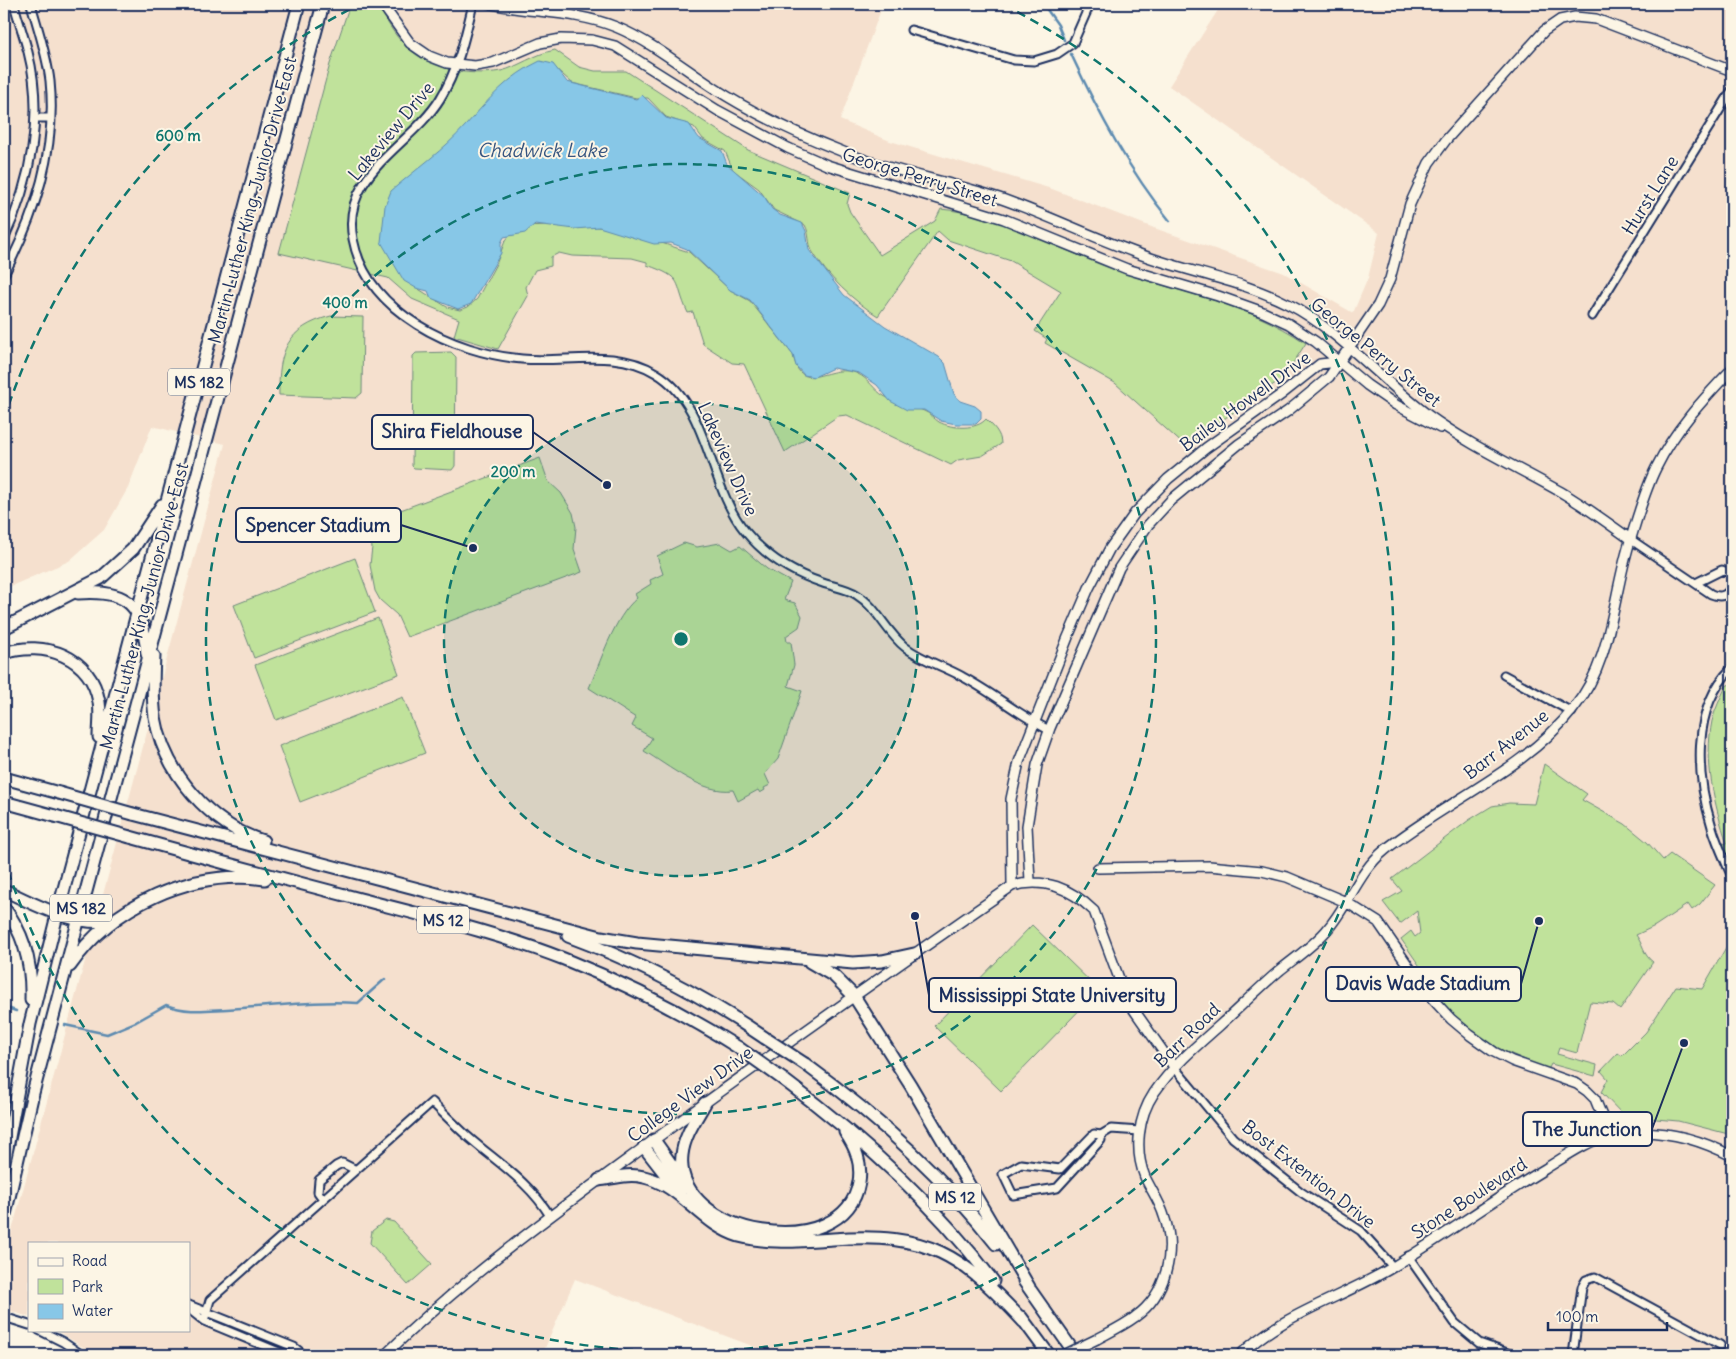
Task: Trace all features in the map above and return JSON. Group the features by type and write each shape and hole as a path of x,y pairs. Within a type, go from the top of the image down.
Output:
{"main road":[{"name":"Martin Luther King, Junior Drive East","path":"4,1164 30,1024 57,915 299,4"},
{"name":"Martin Luther King, Junior Drive East","path":"4,1219 33,1093 323,4"},
{"path":"4,628 100,578 134,549 170,490"},
{"path":"73,593 102,592 124,599 137,612 144,628 147,663"},
{"path":"155,636 153,682 155,718 167,754 189,790 212,812 242,833 295,851 320,862"},
{"path":"4,653 29,647 50,650 70,658 85,672 92,681 100,703 98,759"},
{"path":"4,772 34,786"},
{"name":"MS 12","path":"4,778 522,918 644,968 710,1003 805,1064 856,1103 938,1179 971,1214 1029,1287 1076,1355"},
{"name":"MS 12","path":"4,802 512,940 564,959 681,1013 739,1048 834,1117 904,1179 980,1264 1049,1355"},
{"path":"65,973 83,947 117,919 176,887 221,877 264,879 360,899"},
{"path":"4,890 57,915 93,922 117,919"},
{"path":"4,908 15,924 28,958 32,985 30,1024"},
{"path":"522,918 601,937 637,943 804,960 854,963 882,962 914,954"},
{"path":"804,960 834,976 854,996 911,1086 1029,1287"},
{"path":"687,1186 682,1154 691,1128 705,1103"},
{"path":"649,1144 707,1208 738,1225 775,1232 790,1232 824,1225 833,1221 849,1205 858,1189 860,1179 859,1158 856,1150 834,1117"},
{"path":"649,1144 690,1205"},
{"path":"599,1180 626,1176 644,1177 659,1182 719,1228 756,1239 785,1242 885,1238 934,1248 960,1262 981,1277 1024,1322"}],"street":[{"path":"4,239 14,217 24,186 31,153 35,118 28,53 14,4"},
{"path":"4,275 29,223 40,190 47,155 51,118 50,82 44,50 31,4"},
{"name":"George Perry Street","path":"382,4 410,43 437,60 458,64 475,66 493,63 535,44 561,39 592,40 615,46 716,110 788,148 827,165 1004,220 1127,269 1218,296 1263,312 1289,324 1310,338 1338,362 1396,405 1428,422 1459,435"},
{"name":"Lakeview Drive","path":"474,4 458,64 434,108 372,172 363,184 353,208 352,236 362,268 385,297 410,320 432,332 480,350 524,359 613,358 642,365 664,378 690,409 723,494 737,521 766,553 801,576 855,593 867,603 906,648 968,680 1050,730"},
{"name":"George Perry Street","path":"491,4 513,9 581,17 620,29 726,95 805,136 895,170 999,198 1110,244 1164,262 1234,281 1290,304 1350,349 1428,415 1459,435 1566,495 1718,597 1725,595 1732,587"},
{"path":"911,30 1014,60 1034,61 1057,54 1073,43 1090,4"},
{"path":"1338,362 1350,349 1378,304 1390,279 1410,204 1430,163 1446,140 1544,31 1560,20 1575,17 1596,18 1732,71"},
{"name":"Hurst Lane","path":"1592,316 1732,90"},
{"path":"35,118 51,118"},
{"name":"Bailey Howell Drive","path":"1012,886 1011,800 1019,762 1089,588 1110,548 1135,513 1168,478 1320,364 1338,362"},
{"name":"Bailey Howell Drive","path":"1030,881 1027,826 1030,795 1037,765 1105,597 1119,568 1148,525 1171,500 1196,479 1312,393 1329,377 1338,362"},
{"name":"Barr Avenue","path":"1346,902 1364,871 1385,850 1527,753 1555,730 1572,712 1592,684 1602,659 1630,539 1655,470 1668,447 1706,397 1732,370"},
{"path":"1696,582 1722,570 1727,570 1732,574"},
{"path":"1732,668 1719,680 1708,704 1701,752 1707,808 1712,828 1732,877"},
{"path":"1504,675 1572,712"},
{"path":"1098,868 1209,866 1262,871 1287,877 1346,902 1378,922 1427,993 1462,1029 1506,1058 1576,1084 1587,1090 1595,1099 1610,1136"},
{"name":"College View Drive","path":"385,1355 510,1245 914,954 1012,886 1030,881"},
{"name":"Bost Extention Drive","path":"1030,881 1051,885 1068,892 1084,901 1094,911 1106,938 1127,1000 1174,1067 1233,1138 1302,1192 1361,1231 1393,1267"},
{"name":"Barr Road","path":"1064,1355 1134,1318 1147,1306 1161,1285 1167,1266 1169,1250 1168,1226 1142,1166 1139,1148 1140,1131 1152,1096 1174,1067 1278,972 1318,939 1332,923 1346,902"},
{"path":"204,1321 210,1300 432,1102 466,1135 518,1177 550,1216"},
{"path":"1060,1169 1094,1134 1101,1135 1111,1129 1140,1131"},
{"name":"Stone Boulevard","path":"1243,1354 1269,1331 1393,1267 1576,1150 1610,1136 1632,1132 1662,1132 1690,1136 1732,1156"},
{"path":"1068,1178 1060,1169 1021,1164 1003,1174 1013,1195 1052,1190 1068,1178 1101,1140 1101,1135"},
{"path":"323,1199 318,1192 318,1184 325,1175 336,1166 342,1164 356,1170"},
{"path":"1408,1256 1455,1323 1480,1343 1513,1355"},
{"path":"1573,1355 1582,1287 1586,1280 1595,1277 1720,1345"},
{"path":"190,1305 294,1346 304,1355"},
{"path":"190,1310 204,1321 286,1355"},
{"path":"4,1317 28,1325"},
{"path":"43,1332 63,1342 82,1355"}],"shaded area":[{"path":"4,4 883,4 840,120 890,141 1052,189 1154,228 1284,273 1353,313 1368,278 1379,233 1169,86 1222,4 1732,4 1732,1355 776,1355 575,1279 542,1355 95,1355 59,1332 190,1332 190,1242 28,1242 28,1317 4,1309 4,1264 225,444 152,426 128,488 104,530 69,561 4,589"}],"green space":[{"path":"350,4 376,4 402,42 423,59 448,69 475,73 501,71 514,67 540,54 555,50 579,67 595,71 626,71 748,150 850,193 847,204 850,212 880,255 935,221 941,209 964,212 1028,233 1112,269 1236,308 1283,329 1306,343 1288,371 1277,382 1185,446 1115,383 1045,343 1047,339 1035,331 1061,291 1011,261 948,240 938,231 878,316 850,295 825,270 812,251 805,225 774,210 759,189 733,170 725,151 703,139 694,127 666,117 648,98 636,98 572,83 553,66 406,281 447,307 460,310 468,307 477,299 497,262 505,241 513,232 524,226 573,224 622,230 689,252 730,290 750,301 793,355 797,368 803,375 810,377 837,371 848,371 858,374 884,396 926,412 944,424 957,427 971,427 982,423 986,419 998,433 1001,444 982,456 958,460 951,465 847,415 838,416 785,452 744,364 732,363 703,344 693,312 688,313 679,287 673,278 647,265 647,262 632,258 572,256 559,253 551,257 551,266 535,270 526,287 528,296 498,349 454,336 459,319 412,299 388,278 279,253 330,64"},
{"path":"331,316 363,317 362,393 356,398 279,395 283,354 288,344 295,334 304,327"},
{"path":"451,352 456,357 455,466 452,470 414,468 412,466 413,356 416,353"},
{"path":"540,458 548,481 561,493 573,513 576,527 574,549 582,572 407,637 397,615 380,600 375,591 370,565 372,547 363,524"},
{"path":"684,543 697,547 720,543 732,550 740,546 767,569 791,582 784,600 795,603 802,616 799,627 786,636 787,642 791,642 794,665 788,686 802,691 778,759 765,774 770,785 760,793 758,790 738,801 733,790 710,788 686,778 644,751 652,738 632,726 636,718 589,688 621,616 637,598 635,594 651,584 650,580 663,574 657,556"},
{"path":"355,558 375,612 254,658 234,605"},
{"path":"378,618 399,674 276,720 255,665"},
{"path":"1732,683 1732,865 1723,844 1727,843 1714,798 1709,752 1712,721 1715,712 1726,686"},
{"path":"403,697 425,753 300,802 279,746"},
{"path":"1544,764 1587,794 1582,800 1625,824 1647,842 1663,860 1670,854 1715,885 1700,904 1692,910 1688,904 1655,926 1636,935 1647,956 1653,962 1620,1010 1613,1004 1590,1002 1577,1053 1559,1048 1557,1054 1597,1065 1595,1076 1551,1064 1548,1070 1500,1049 1476,1035 1458,1021 1423,983 1428,978 1401,939 1411,931 1415,937 1420,933 1417,911 1400,924 1383,902 1402,891 1392,879 1469,820 1492,806 1509,803 1534,804"},
{"path":"1032,925 1099,990 1001,1091 934,1026"},
{"path":"1732,937 1732,1135 1678,1121 1624,1116 1601,1092 1608,1079 1601,1071 1618,1053 1622,1056 1646,1032 1676,986 1702,989"},
{"path":"386,1220 394,1222 432,1264 408,1285 370,1243 372,1231"}],"water":[{"name":"Chadwick Lake","path":"540,61 553,64 567,82 636,99 642,95 666,118 689,124 699,138 722,151 727,164 764,196 772,209 780,215 802,223 806,231 809,250 844,295 885,326 939,357 945,363 954,394 960,401 975,406 981,411 981,419 976,424 956,424 941,421 924,410 907,410 890,401 877,385 859,373 833,368 814,377 804,375 796,366 793,355 750,300 730,290 687,249 671,243 654,244 599,227 575,229 535,224 525,233 504,237 501,243 501,253 471,304 458,309 431,298 428,291 416,288 404,281 381,242 385,206 391,191 458,134 491,97 509,81"}],"waterway":[{"path":"1043,4 1058,25 1064,40"},
{"path":"1071,54 1115,140 1141,182 1170,221"},
{"path":"65,1025 107,1034 136,1022 166,1005 174,1008 196,1010 309,1003 358,1003 385,979"},
{"path":"4,1007 16,1011"}],"place":[{"name":"Shira Fieldhouse","path":"607,485"},
{"name":"Spencer Stadium","path":"473,548"},
{"name":"Mississippi State University","path":"915,916"},
{"name":"Davis Wade Stadium","path":"1539,921"},
{"name":"The Junction","path":"1684,1043"}]}
